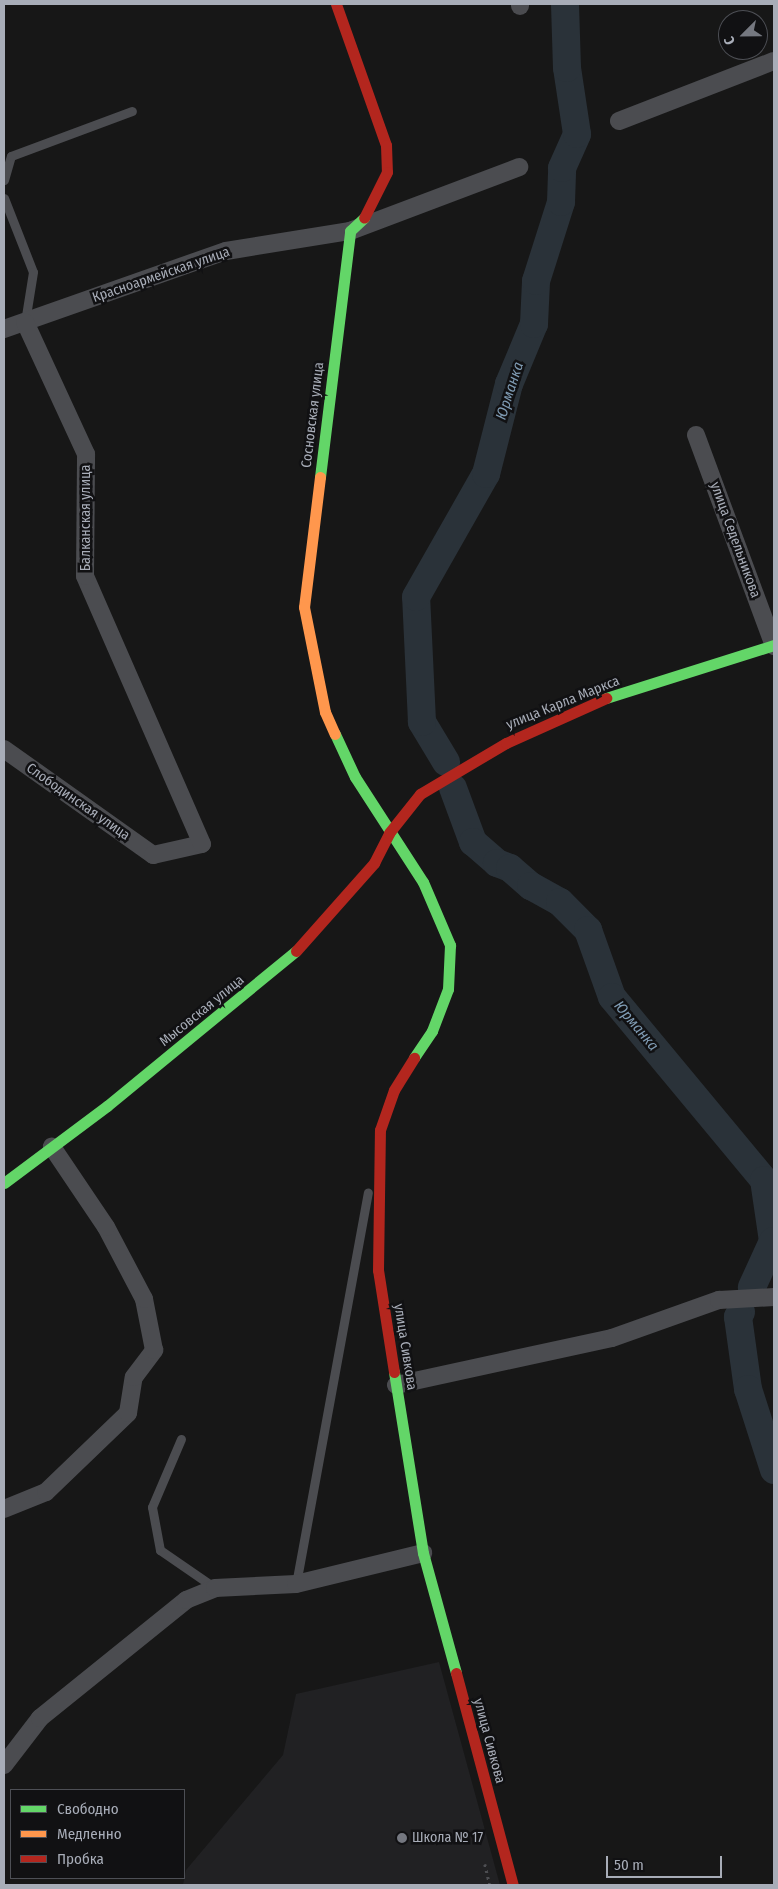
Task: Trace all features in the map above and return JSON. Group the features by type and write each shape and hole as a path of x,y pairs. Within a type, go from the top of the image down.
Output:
{"street":[{"path":"336,4 386,145 388,172 380,193 367,215 350,232"},
{"path":"619,121 774,61"},
{"name":"Красноармейская улица","path":"4,329 226,251 350,232 519,167"},
{"name":"Сосновская улица","path":"350,232 304,607 325,712 355,777 389,833"},
{"name":"Балканская улица","path":"25,322 86,454 85,576 202,844 153,855"},
{"name":"улица Седельникова","path":"696,434 774,646"},
{"name":"улица Карла Маркса","path":"389,833 420,794 506,743 604,699 774,646"},
{"name":"Слободинская улица","path":"4,749 153,855"},
{"name":"улица Сивкова","path":"389,833 423,882 450,945 448,989 432,1031 394,1090 380,1130 378,1270 423,1553 513,1885"},
{"name":"Мысовская улица","path":"4,1183 107,1106 293,955 374,863 389,833"},
{"path":"4,1509 46,1492 128,1414 134,1377 154,1350 144,1299 106,1227 52,1147"},
{"path":"396,1386 612,1338 719,1300 774,1297"},
{"path":"4,1766 40,1718 186,1600 215,1588 296,1584 423,1553"}],"lane":[{"path":"4,180 11,156 132,111"},
{"path":"4,198 33,272 25,322"},
{"path":"296,1584 380,1130"},
{"path":"181,1439 152,1507 160,1550 215,1588"}],"shaded area":[{"path":"439,1662 500,1885 183,1885 186,1870 283,1755 296,1694"}],"waterway":[{"name":"Юрманка","path":"446,762 422,722 416,597 486,474 509,384 534,324 536,281 561,202 562,168 577,134 567,68 565,4"},
{"name":"Юрманка","path":"453,788 473,842 497,863 510,868 531,886 560,902 588,930 612,997 764,1180 773,1241 752,1287"},
{"name":"Юрманка","path":"741,1312 738,1317 748,1389 774,1470"}],"traffic: fast":[{"path":"320,477 350,231 364,218"},
{"path":"606,698 774,645"},
{"path":"335,734 355,777 423,882 450,945 448,989 432,1031 414,1058"},
{"path":"4,1183 107,1106 296,951"},
{"path":"394,1372 423,1553 456,1673"}],"traffic: slow":[{"path":"320,477 304,607 325,712 335,734"}],"traffic: jam":[{"path":"336,4 386,145 387,172 364,218"},
{"path":"296,951 374,863 389,833 420,794 506,743 606,698"},
{"path":"394,1372 378,1270 380,1130 394,1090 414,1058"},
{"path":"456,1673 513,1885"}],"place":[{"name":"Школа № 17","path":"402,1838"}]}
